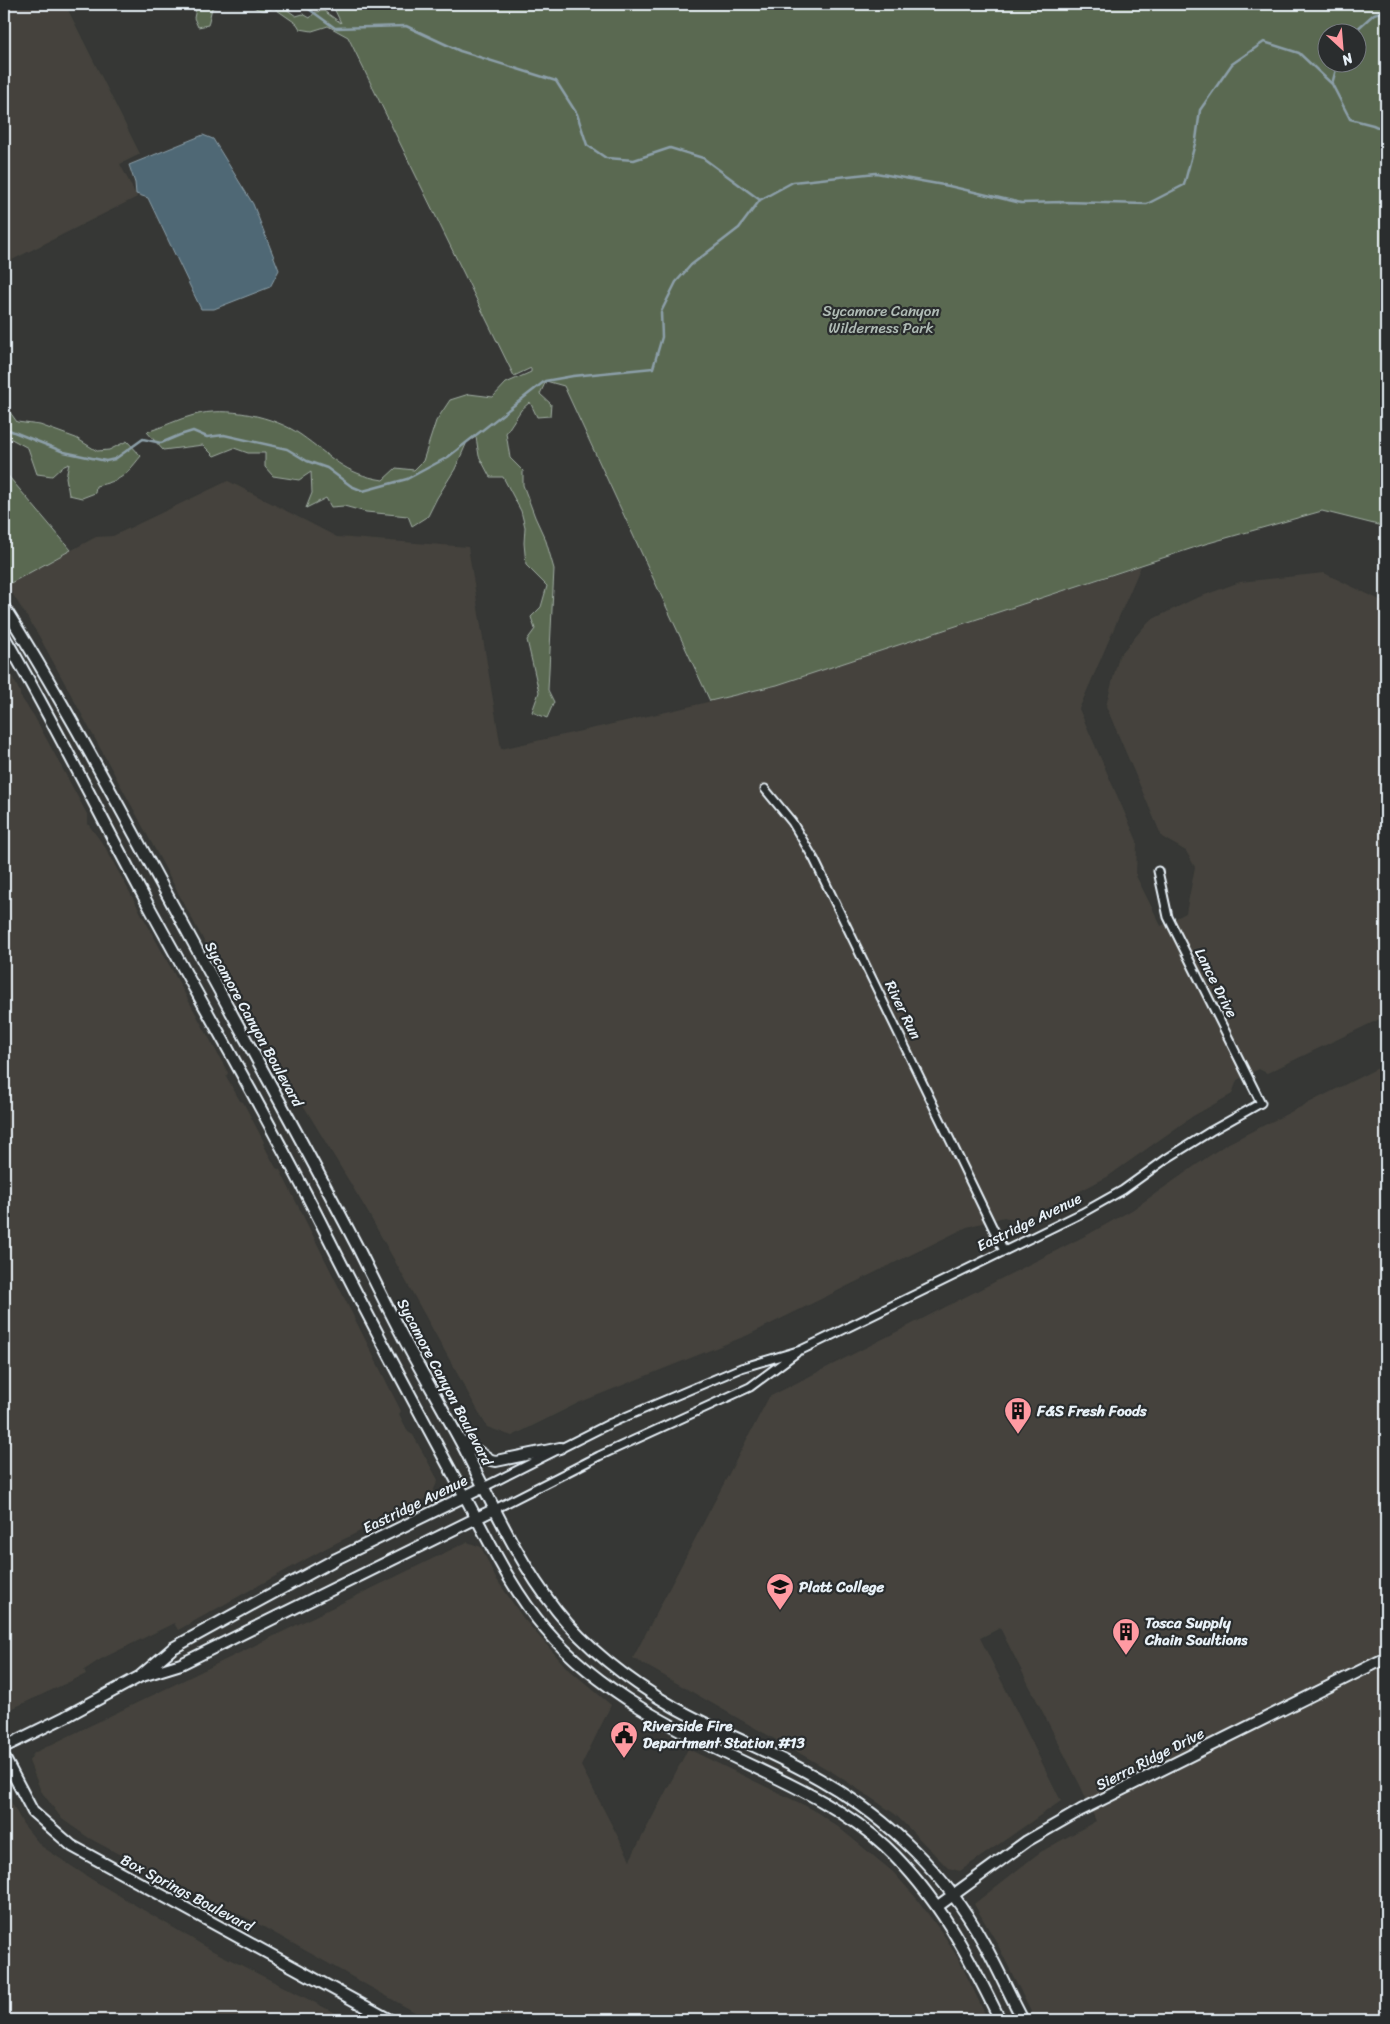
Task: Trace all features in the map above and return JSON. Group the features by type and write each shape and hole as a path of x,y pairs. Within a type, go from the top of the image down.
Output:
{"main road":[{"name":"Sycamore Canyon Boulevard","path":"4,607 43,670 118,804 331,1197 495,1508 538,1584 557,1610 585,1640 627,1677 671,1705 822,1780 860,1804 903,1840 952,1895 981,1938 1023,2020"},
{"path":"4,636 312,1207 363,1307 476,1518 509,1578 547,1632 580,1663 661,1721 800,1789 834,1809 884,1846 938,1906 971,1960 1000,2020"},
{"path":"459,1439 496,1461 560,1448"},
{"name":"Eastridge Avenue","path":"4,1747 83,1708 139,1677 173,1648 336,1558 484,1487"},
{"name":"Eastridge Avenue","path":"139,1677 181,1664 495,1508"},
{"name":"Sierra Ridge Drive","path":"938,1906 1028,1841 1081,1810 1386,1658"},
{"path":"689,1736 695,1730 712,1736 734,1736"},
{"name":"Box Springs Boulevard","path":"4,1757 33,1812 72,1846 390,2020"}],"street":[{"name":"River Run","path":"765,789 792,822 814,859 1004,1251"},
{"name":"Lance Drive","path":"1158,871 1168,917 1261,1103"},
{"name":"Eastridge Avenue","path":"484,1487 611,1423 741,1368 801,1350 1082,1213 1123,1190 1166,1159 1211,1131 1261,1103"},
{"name":"Eastridge Avenue","path":"495,1508 599,1456 750,1388 801,1350"}],"shaded area":[{"path":"4,4 65,4 140,154 120,164 137,197 4,264"},
{"path":"228,481 337,537 468,547 501,749 777,685 1141,566 1079,709 1137,841 1136,876 1161,926 1186,913 1195,867 1186,851 1162,837 1106,706 1119,656 1149,621 1194,599 1240,582 1324,573 1386,603 1386,1016 1267,1073 1259,1069 1237,1080 1232,1094 1193,1116 1107,1177 1020,1222 1004,1217 967,1227 748,1335 578,1403 512,1436 487,1427 366,1209 305,1108 265,1055 39,636 7,585 96,537 113,536"},
{"path":"4,661 20,692 20,696 34,716 88,816 88,824 105,847 228,1073 226,1076 240,1101 243,1102 276,1168 280,1170 401,1411 399,1414 408,1432 413,1435 438,1480 431,1496 328,1547 178,1630 174,1623 101,1659 84,1670 86,1674 11,1709 4,1707"},
{"path":"1386,1064 1386,2020 1035,2020 997,1943 974,1904 1039,1853 1096,1821 1081,1787 1000,1628 980,1638 1061,1801 960,1871 948,1868 895,1814 834,1773 633,1658 769,1397 1089,1234 1132,1210 1225,1145"},
{"path":"467,1542 481,1547 495,1577 523,1618 566,1667 611,1705 581,1766 630,1860 688,1749 812,1809 838,1827 893,1872 917,1899 945,1937 959,1960 988,2020 429,2020 253,1921 152,1872 89,1838 62,1819 41,1791 29,1761 34,1753"},
{"path":"4,1789 23,1824 41,1846 91,1879 211,1950 349,2020 4,2020"}],"green space":[{"path":"197,4 226,4 212,8 208,25 198,27 194,18"},
{"name":"Sycamore Canyon Wilderness Park","path":"250,4 279,4 296,16 303,14 310,18 315,12 324,11 341,23 332,4 1386,4 1386,527 1322,511 1205,544 777,685 710,701 564,386 546,381 540,394 551,404 550,416 537,417 530,402 521,410 506,433 510,458 523,471 523,485 546,541 554,569 548,690 554,702 547,718 532,712 539,692 527,640 535,629 531,617 541,607 547,586 526,565 525,527 521,511 503,477 490,477 479,456 476,437 467,442 455,469 428,516 412,526 408,516 366,512 344,506 331,507 326,498 306,508 312,493 311,472 299,480 273,476 265,467 265,453 248,453 234,448 214,456 203,445 163,450 147,432 207,412 249,414 290,428 348,469 383,480 396,468 414,470 423,461 436,421 450,400 469,394 493,397 506,383 531,372 531,368 514,376 348,37 328,26 312,31 300,29 297,24 274,8 267,10 258,9"},
{"path":"4,404 17,422 40,425 76,438 97,451 109,450 127,441 141,456 122,477 96,486 95,493 82,498 69,495 66,477 69,464 62,467 52,476 37,474 28,448 4,435"},
{"path":"4,471 71,550 7,585 4,581"}],"water":[{"path":"203,135 213,139 253,204 279,270 270,287 214,309 201,309 148,198 136,194 135,183 129,165"}],"waterway":[{"path":"199,4 203,7 208,4"},
{"path":"302,4 335,28 406,26 460,51 556,81 577,114 587,145 606,158 634,160 670,148 703,158 760,200 793,182 876,173 949,186 1021,203 1147,204 1184,185 1196,140 1200,110 1232,64 1264,42 1299,53 1332,84 1350,119 1373,125 1386,131"},
{"path":"1365,22 1374,14 1386,10"},
{"path":"1332,84 1335,72"},
{"path":"4,428 64,452 106,461 115,459 143,439 161,443 193,431 207,437 224,435 287,449 307,461 327,468 351,486 363,491 407,479 448,457 545,381 573,376 653,368 662,337 661,312 676,282 691,265 739,228 760,200"}],"place":[{"name":"F&S Fresh Foods","path":"1018,1435"},
{"name":"Platt College","path":"780,1611"},
{"name":"Tosca Supply Chain Soultions","path":"1126,1656"},
{"name":"Riverside Fire Department Station #13","path":"624,1759"}]}
